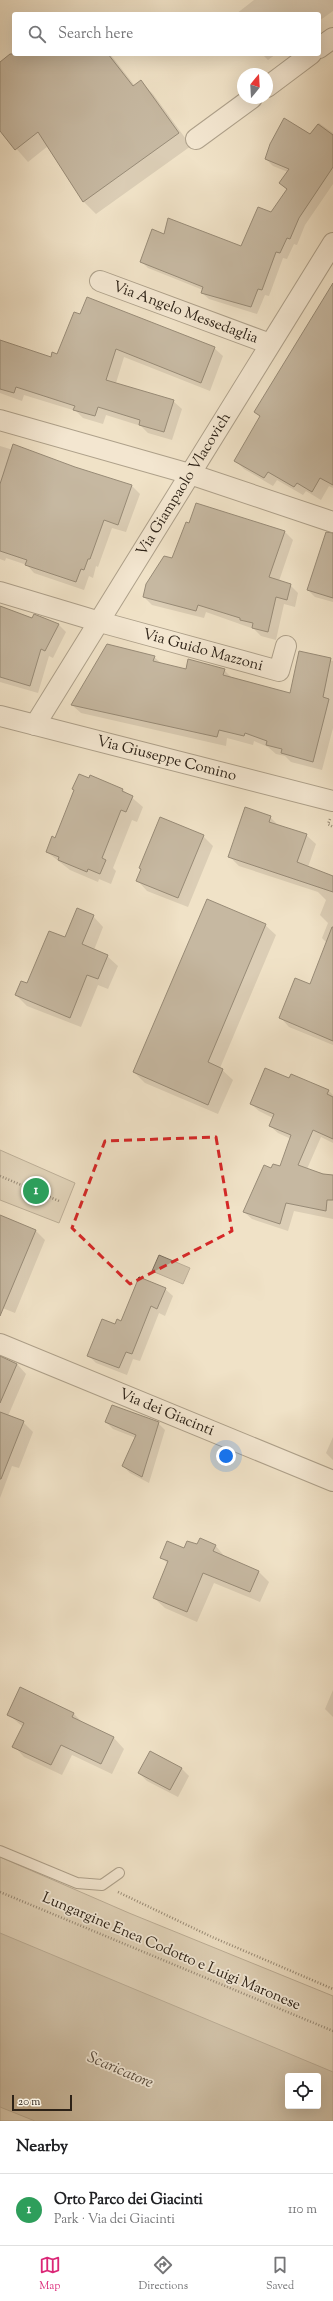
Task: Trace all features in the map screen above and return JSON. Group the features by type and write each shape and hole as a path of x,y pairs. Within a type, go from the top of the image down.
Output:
{"street":[{"path":"321,47 333,38"},
{"path":"273,83 309,56"},
{"path":"196,139 244,104"},
{"name":"Via Giampaolo Vlacovich","path":"35,725 39,716 100,622 333,243"},
{"name":"Via Angelo Messedaglia","path":"100,281 270,344"},
{"path":"0,420 190,474 333,522"},
{"path":"0,592 100,622"},
{"name":"Via Guido Mazzoni","path":"100,622 279,671 286,646"},
{"name":"Via Giuseppe Comino","path":"0,716 333,801"},
{"name":"Via dei Giacinti","path":"0,1344 333,1481"}],"lane":[{"path":"0,1851 77,1883 102,1885 119,1873"}],"path":[{"path":"0,1176 59,1201"},
{"path":"102,1885 212,1937 333,1989"},
{"name":"Lungargine Enea Codotto e Luigi Maronese","path":"0,1892 333,2031"}],"highlighted area":[{"path":"216,1137 232,1231 130,1284 72,1228 105,1141"}],"shaded area":[{"path":"0,1150 75,1183 59,1223 0,1200"},
{"path":"0,1857 129,1913 333,1996 333,2121 0,2121"}],"water":[{"path":"159,1255 190,1268 183,1284 152,1271"},
{"name":"Scaricatore","path":"0,1933 333,2072 333,2121 35,2121 0,2107"}],"building":[{"path":"10,54 12,54 12,56 110,56 133,86 141,80 179,133 83,202 38,132 15,150 0,131 0,62"},
{"path":"284,118 310,134 318,124 333,135 333,167 299,218 290,239 287,238 280,253 276,252 262,290 258,289 251,307 201,293 203,287 140,262 152,229 164,234 168,218 241,246 258,207 271,212 287,189 279,183 289,169 265,159 270,144"},
{"path":"333,283 333,485 320,478 312,492 297,483 294,487 268,472 264,478 234,461 260,416 254,412"},
{"path":"87,297 215,347 201,383 116,349 106,380 174,400 164,432 139,425 140,420 98,407 95,416 73,410 75,406 16,387 14,393 0,389 0,340 51,357 52,352 57,354 74,312 80,314"},
{"path":"13,444 75,467 132,485 118,525 104,520 90,559 88,559 84,570 81,569 76,582 25,565 27,560 0,551 0,484"},
{"path":"196,503 285,531 269,577 291,584 287,600 276,597 268,632 252,628 253,623 198,605 196,611 143,597 146,584 164,556 172,558 186,522 189,523"},
{"path":"326,532 333,533 333,598 307,590"},
{"path":"0,606 32,618 34,614 59,624 45,651 41,649 30,686 0,677"},
{"path":"107,644 155,656 153,661 186,669 188,659 225,669 223,675 290,693 299,651 331,658 323,697 329,699 313,762 281,753 282,749 266,745 267,741 245,733 244,736 219,730 217,737 71,705"},
{"path":"79,774 89,778 90,775 123,789 122,791 133,796 126,812 121,810 102,858 106,860 100,874 88,869 87,872 58,860 59,857 46,852 52,836 55,838 74,790 72,789"},
{"path":"245,807 271,816 269,822 307,834 297,862 333,876 333,892 228,857"},
{"path":"160,817 204,835 178,898 136,881 141,869 139,868"},
{"path":"207,899 266,924 208,1062 223,1069 208,1105 133,1072"},
{"path":"77,908 94,915 82,944 108,955 98,979 87,975 70,1018 15,995 21,981 27,983 49,931 65,937"},
{"path":"332,927 333,1041 279,1018 295,978 310,984"},
{"path":"265,1068 289,1078 291,1074 329,1090 327,1094 333,1097 333,1139 313,1130 298,1165 323,1174 333,1175 333,1200 327,1200 326,1211 286,1203 280,1224 243,1212 264,1165 271,1168 273,1164 280,1166 291,1135 269,1126 274,1114 250,1104"},
{"path":"0,1215 36,1230 0,1316"},
{"path":"139,1277 166,1288 157,1309 151,1306 132,1354 126,1352 119,1368 87,1356 102,1319 115,1324 117,1319 121,1321"},
{"path":"0,1356 17,1364 0,1403"},
{"path":"112,1405 159,1422 142,1477 122,1466 136,1435 105,1422"},
{"path":"0,1412 24,1421 1,1479 0,1479"},
{"path":"200,1538 216,1545 213,1551 259,1571 250,1592 203,1573 187,1612 153,1598 168,1561 160,1558 167,1541 184,1548 187,1541 197,1544"},
{"path":"20,1687 74,1713 72,1717 114,1737 101,1764 61,1745 51,1765 12,1747 24,1723 7,1715"},
{"path":"150,1751 182,1768 170,1790 138,1773"}],"place":[{"name":"Orto Parco dei Giacinti","path":"36,1191"}]}
